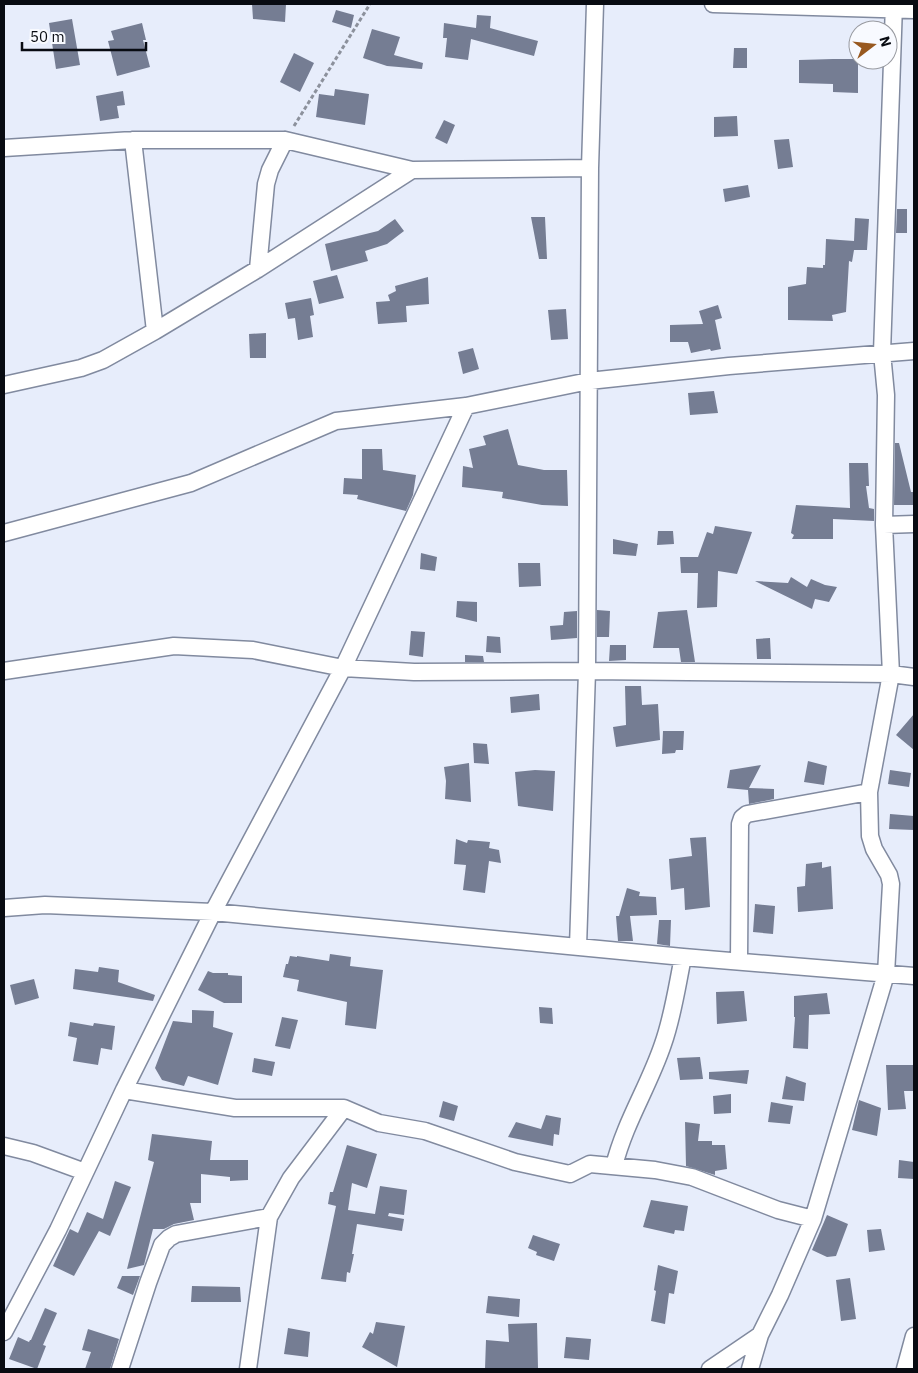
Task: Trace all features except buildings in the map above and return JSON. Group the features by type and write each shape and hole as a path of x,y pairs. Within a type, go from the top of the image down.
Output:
{"street":[{"path":"578,947 587,671 590,168 595,4"},
{"path":"713,4 894,6 914,10"},
{"path":"750,1369 760,1334 780,1295 812,1219 886,974 890,884 889,875 874,849 870,836 869,792 891,674 884,524 886,395 882,353 894,6"},
{"path":"133,140 155,332"},
{"path":"4,148 133,140 285,140 412,170 590,168"},
{"path":"258,268 266,184 270,170 285,140"},
{"path":"4,385 92,365 155,332 412,170"},
{"path":"4,533 191,482 336,421 466,406 589,381 728,366 914,351"},
{"path":"5,1327 58,1230 124,1090 213,912 343,668 466,406"},
{"path":"884,524 914,524"},
{"path":"4,671 174,646 254,650 343,668 414,672 587,671 891,674 914,677"},
{"path":"739,961 740,824 742,818 747,814 869,792"},
{"path":"4,908 46,905 213,912 683,957 914,976"},
{"path":"614,1166 620,1142 663,1045 669,1026 683,957"},
{"path":"124,1090 235,1108 344,1108 379,1123 425,1131 515,1162 570,1174 590,1164 655,1170 692,1178 778,1210 812,1219"},
{"path":"248,1369 269,1217 291,1178 344,1108"},
{"path":"4,1146 33,1153 85,1172"},
{"path":"120,1369 162,1245 176,1234 269,1217"},
{"path":"710,1369 760,1334"},
{"path":"906,1369 914,1336"}],"path":[{"path":"285,140 370,4"}]}
